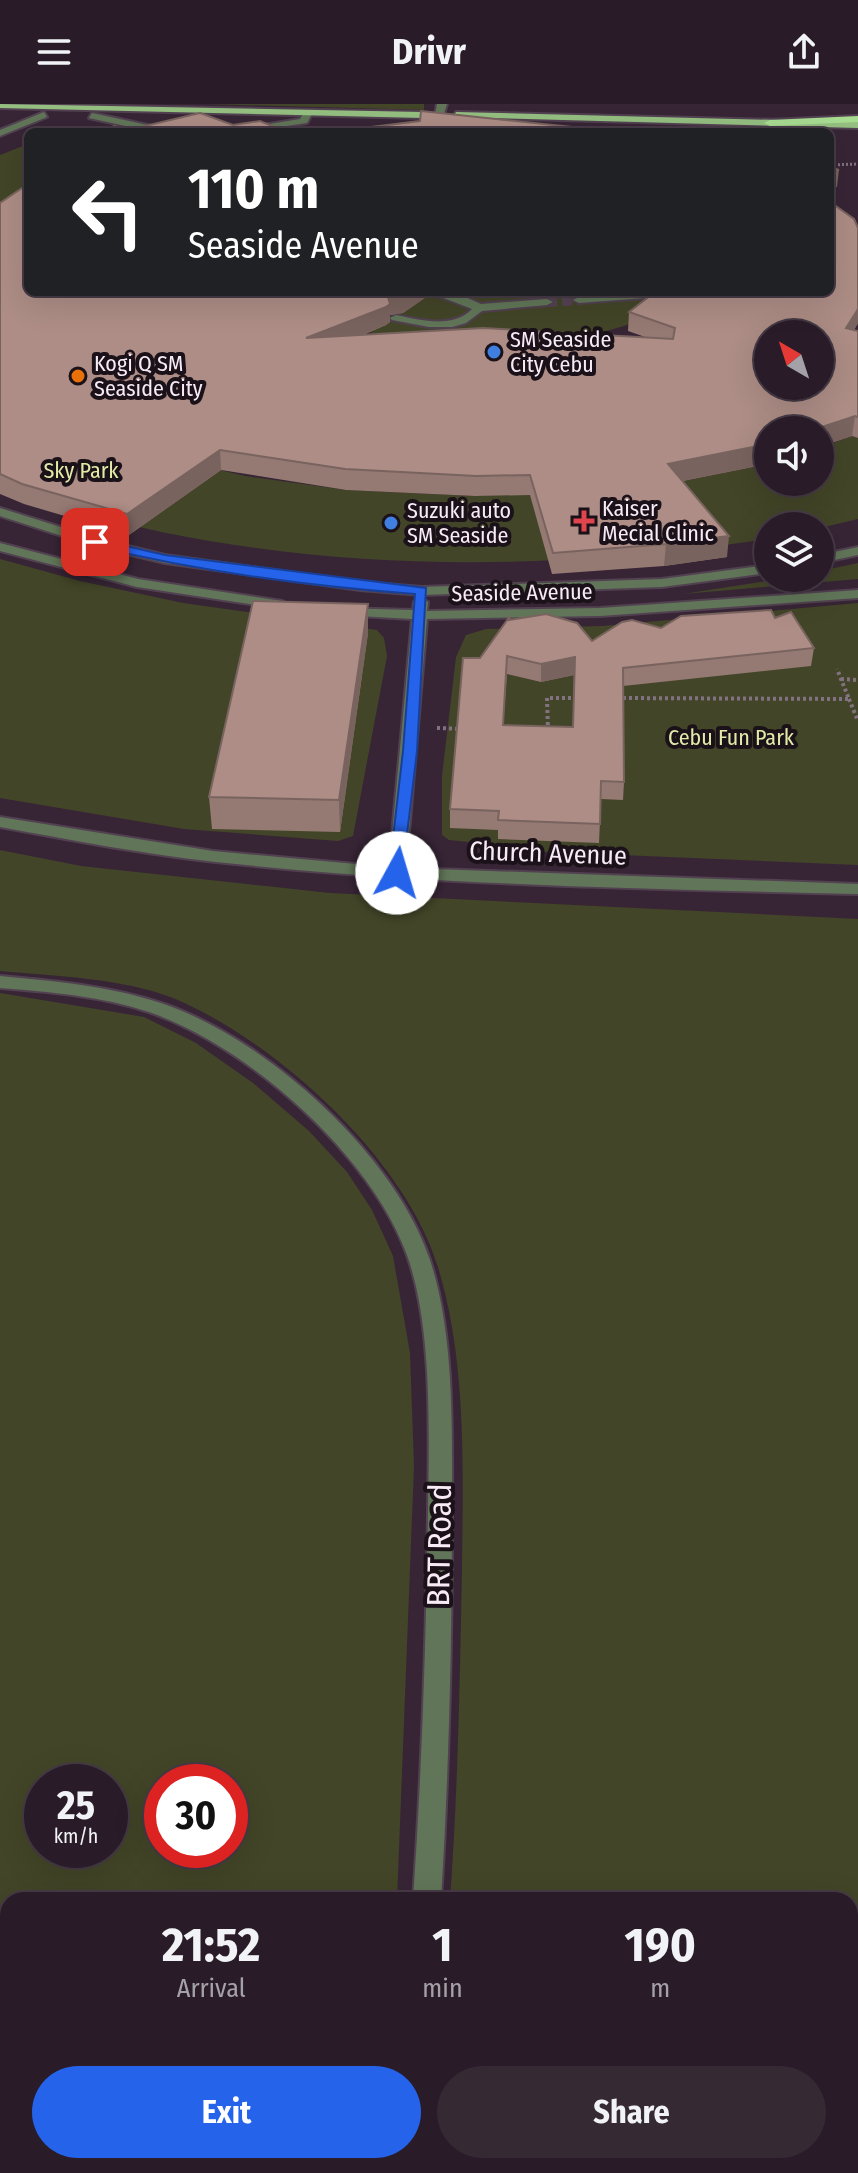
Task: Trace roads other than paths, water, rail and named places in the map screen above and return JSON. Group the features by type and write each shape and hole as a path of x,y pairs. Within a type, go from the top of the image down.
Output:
{"highway":[{"path":"770,123 858,119"}],"main road":[{"path":"0,105 423,119"},
{"path":"0,114 306,116"},
{"path":"695,128 456,120 858,125"},
{"path":"834,132 858,133"}],"street":[{"path":"0,133 44,115"},
{"path":"92,116 148,128"},
{"path":"245,128 306,116"},
{"path":"452,296 479,308 547,302"},
{"path":"579,300 632,296"},
{"path":"396,318 447,324 472,317 479,308"},
{"name":"Seaside Avenue","path":"0,512 95,542 180,561 360,586 422,591 662,583 754,571"},
{"path":"0,547 137,583 292,606"},
{"path":"180,561 190,548"},
{"path":"834,556 858,551"},
{"path":"397,873 422,591"},
{"name":"Seaside Avenue","path":"322,609 421,615 600,612 858,594"},
{"name":"Church Avenue","path":"0,822 116,844 230,860 397,873 858,889"},
{"name":"BRT Road","path":"0,982 123,998 178,1017 230,1046 285,1087 359,1157 389,1199 414,1244 432,1305 442,1446 433,1815 428,1892"}],"tunnel":[{"path":"547,302 579,300"}],"place":[{"name":"SM Seaside City Cebu","path":"494,352"},
{"name":"Kogi Q SM Seaside City","path":"78,376"},
{"name":"Kaiser Mecial Clinic","path":"584,521"},
{"name":"Suzuki auto SM Seaside","path":"391,523"}],"park label":[{"name":"Sky Park","path":"81,470"},
{"name":"Cebu Fun Park","path":"731,737"}]}
